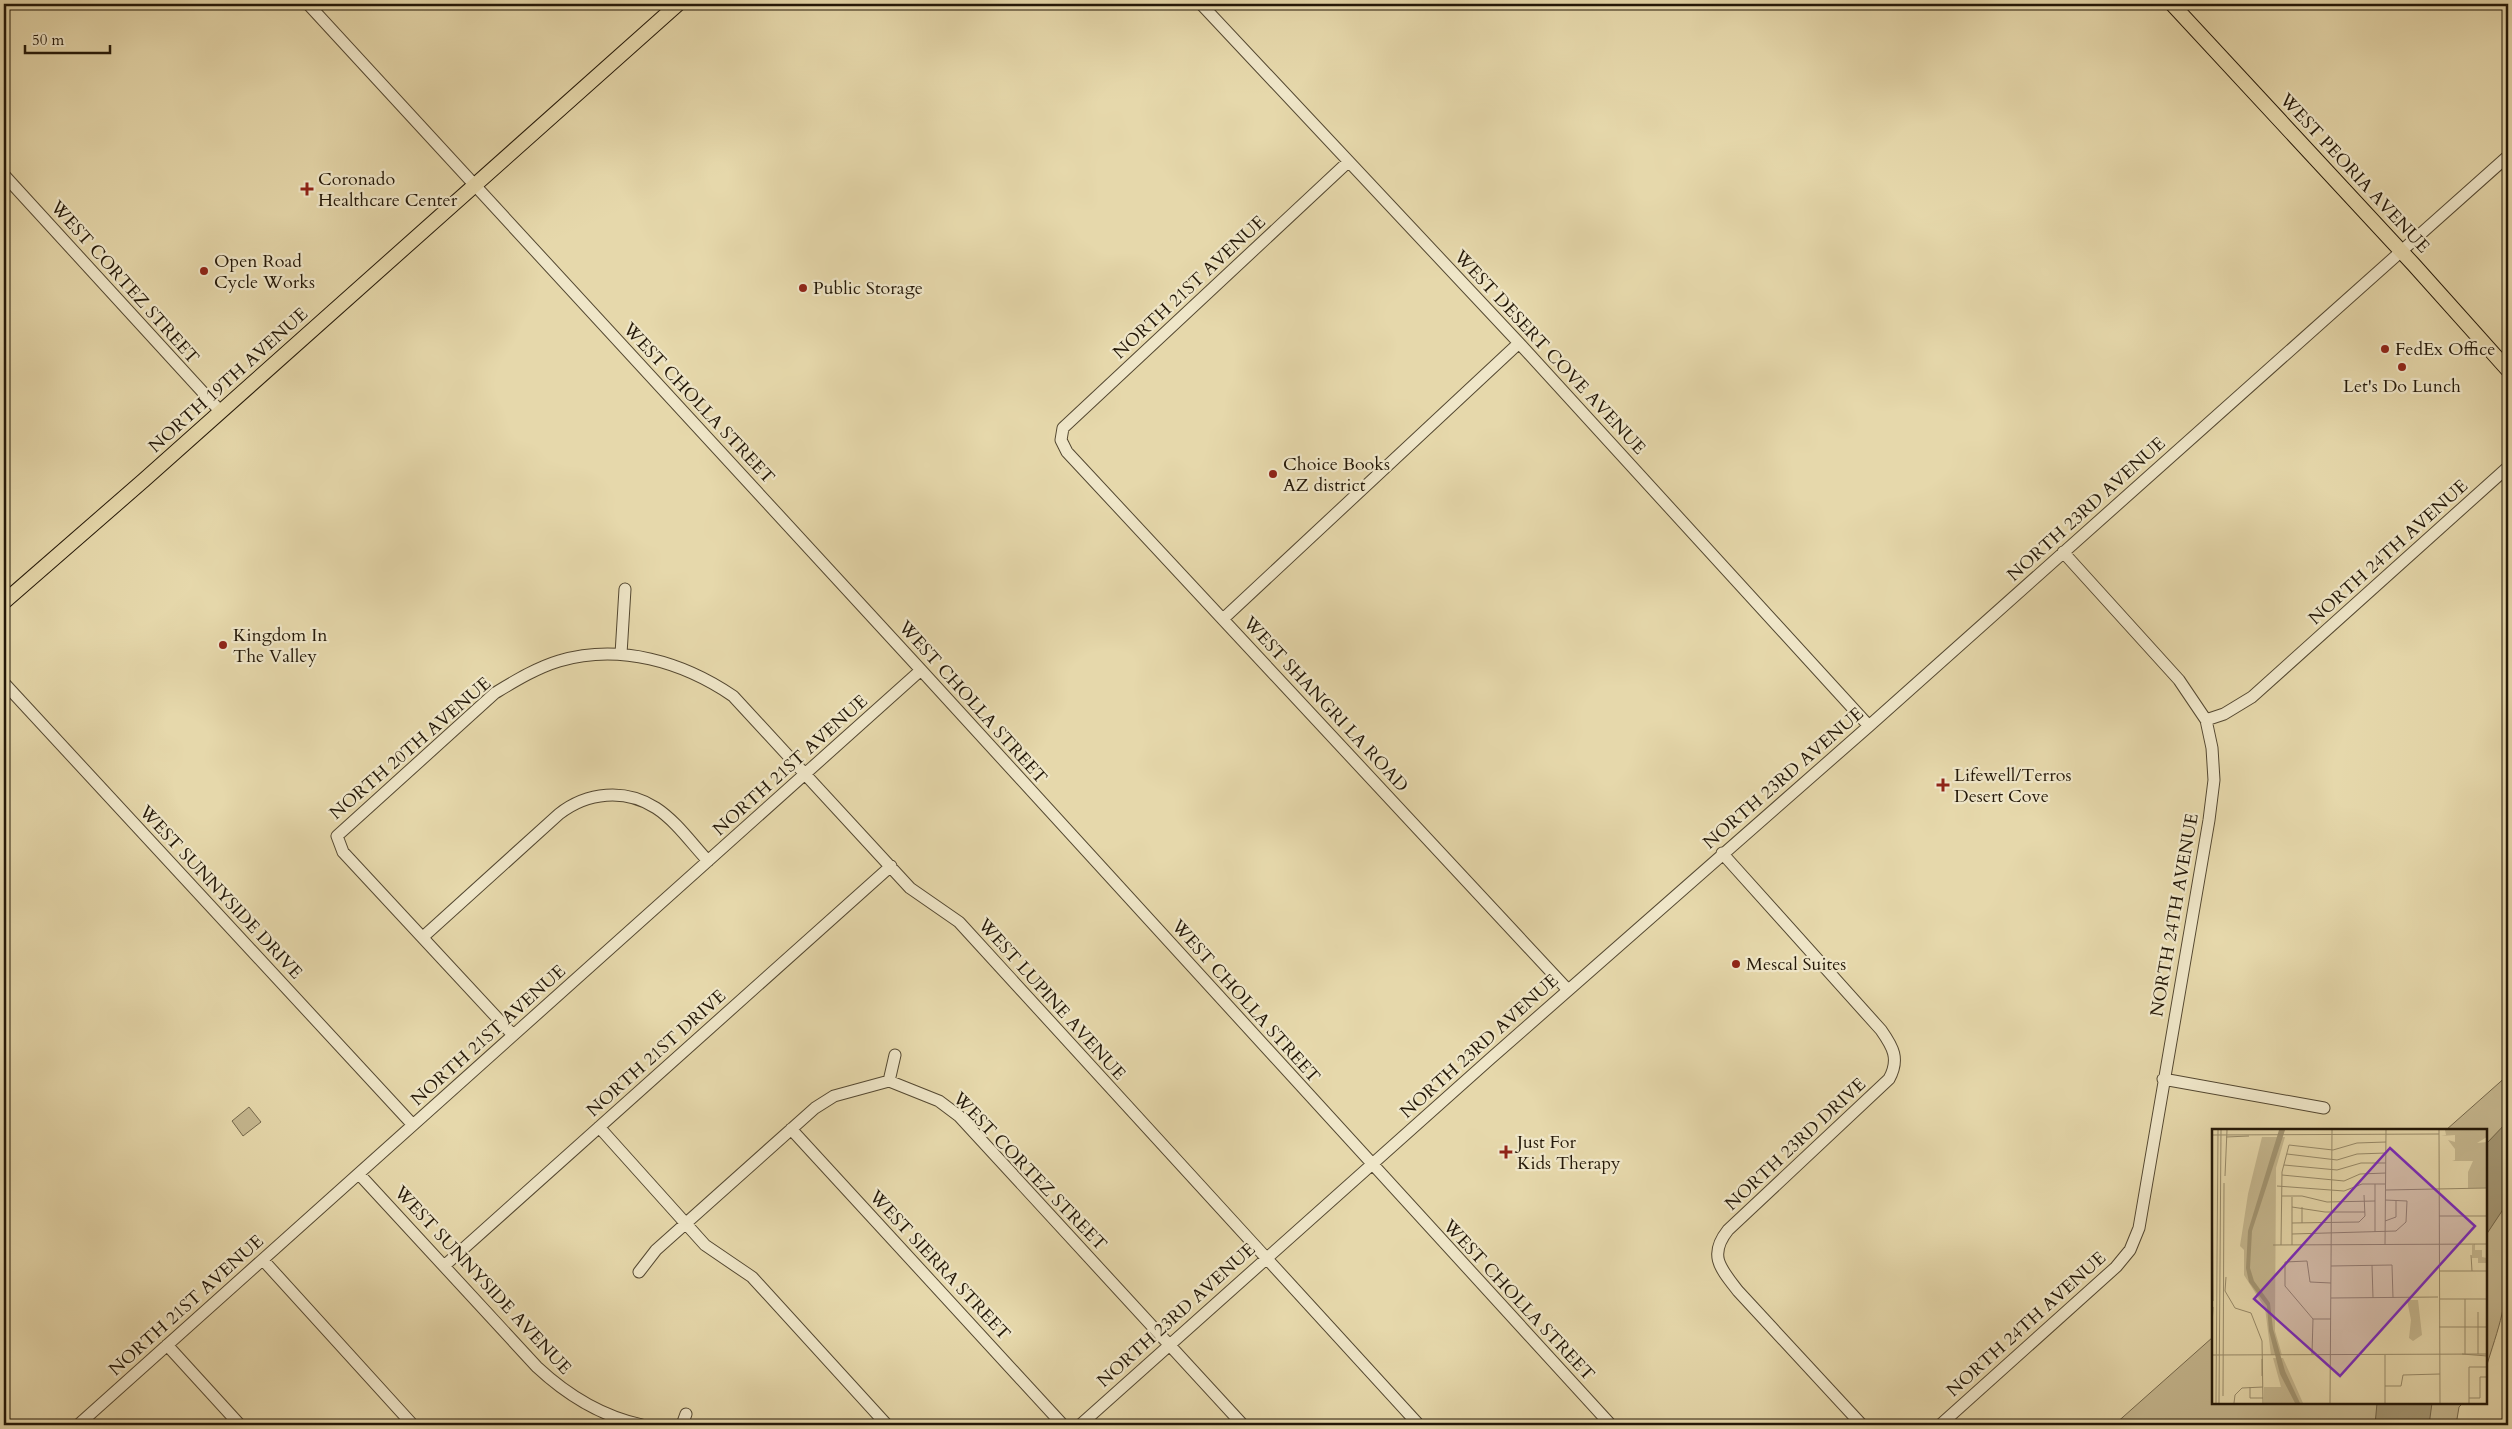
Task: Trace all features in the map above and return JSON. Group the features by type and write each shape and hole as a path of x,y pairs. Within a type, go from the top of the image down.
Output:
{"main road":[{"name":"NORTH 19TH AVENUE","path":"4,602 221,412 678,4"},
{"name":"WEST PEORIA AVENUE","path":"2172,4 2401,251 2508,370"}],"street":[{"name":"WEST CHOLLA STREET","path":"308,4 921,670 1611,1425"},
{"name":"WEST DESERT COVE AVENUE","path":"1202,4 1519,343 1869,726"},
{"name":"NORTH 23RD AVENUE","path":"1080,1425 1722,853 1869,726 2508,156"},
{"name":"NORTH 21ST AVENUE","path":"1061,440 1064,428 1348,162"},
{"name":"WEST CORTEZ STREET","path":"4,175 221,412"},
{"path":"1223,619 1519,343"},
{"name":"WEST SHANGRI LA ROAD","path":"1061,440 1067,452 1568,990"},
{"name":"NORTH 24TH AVENUE","path":"1940,1425 2093,1290 2130,1250 2138,1228 2210,812 2214,780 2212,748 2206,720 2224,714 2252,697 2508,467"},
{"path":"2063,552 2179,680 2206,720"},
{"path":"621,654 625,589"},
{"name":"WEST LUPINE AVENUE","path":"621,654 656,659 682,668 715,684 733,696 749,711 910,888 959,922 1419,1425"},
{"name":"NORTH 20TH AVENUE","path":"423,937 343,852 336,836 495,693 521,677 560,661 593,655 621,654"},
{"name":"NORTH 21ST AVENUE","path":"78,1425 921,670"},
{"name":"WEST SUNNYSIDE DRIVE","path":"4,683 413,1125"},
{"path":"514,1035 423,937 571,804 594,797 621,795 656,808 708,861"},
{"name":"NORTH 23RD DRIVE","path":"1722,853 1881,1030 1896,1057 1895,1069 1889,1079 1728,1230 1718,1242 1716,1256 1723,1271 1738,1291 1862,1425"},
{"name":"NORTH 21ST DRIVE","path":"444,1266 891,866"},
{"path":"639,1272 656,1250 791,1129 834,1096 889,1081 895,1055"},
{"path":"2163,1079 2324,1108"},
{"name":"WEST CORTEZ STREET","path":"889,1081 931,1097 959,1116 1243,1425"},
{"path":"599,1127 717,1255 752,1277 887,1425"},
{"name":"WEST SIERRA STREET","path":"791,1129 1063,1425"},
{"name":"WEST SUNNYSIDE AVENUE","path":"359,1174 556,1385 595,1410 642,1425"},
{"path":"263,1260 414,1425"},
{"path":"167,1345 240,1425"}],"shaded area":[{"path":"2508,1075 2508,1251 2503,1259 2506,1287 2499,1327 2487,1365 2487,1129 2447,1129"},
{"path":"249,1107 261,1122 243,1136 232,1121"},
{"path":"2508,1121 2508,1202 2487,1234 2487,1143"},
{"path":"2212,1338 2212,1404 2462,1404 2459,1407 2456,1425 2114,1425"},
{"path":"2377,1404 2432,1404 2429,1425 2375,1425"}],"place":[{"name":"Coronado Healthcare Center","path":"307,189"},
{"name":"Open Road Cycle Works","path":"204,271"},
{"name":"Public Storage","path":"803,288"},
{"name":"FedEx Office","path":"2385,349"},
{"name":"Let's Do Lunch","path":"2402,367"},
{"name":"Choice Books AZ district","path":"1273,474"},
{"name":"Kingdom In The Valley","path":"223,645"},
{"name":"Lifewell/Terros Desert Cove","path":"1943,785"},
{"name":"Mescal Suites","path":"1736,964"},
{"name":"Just For Kids Therapy","path":"1506,1152"}]}
